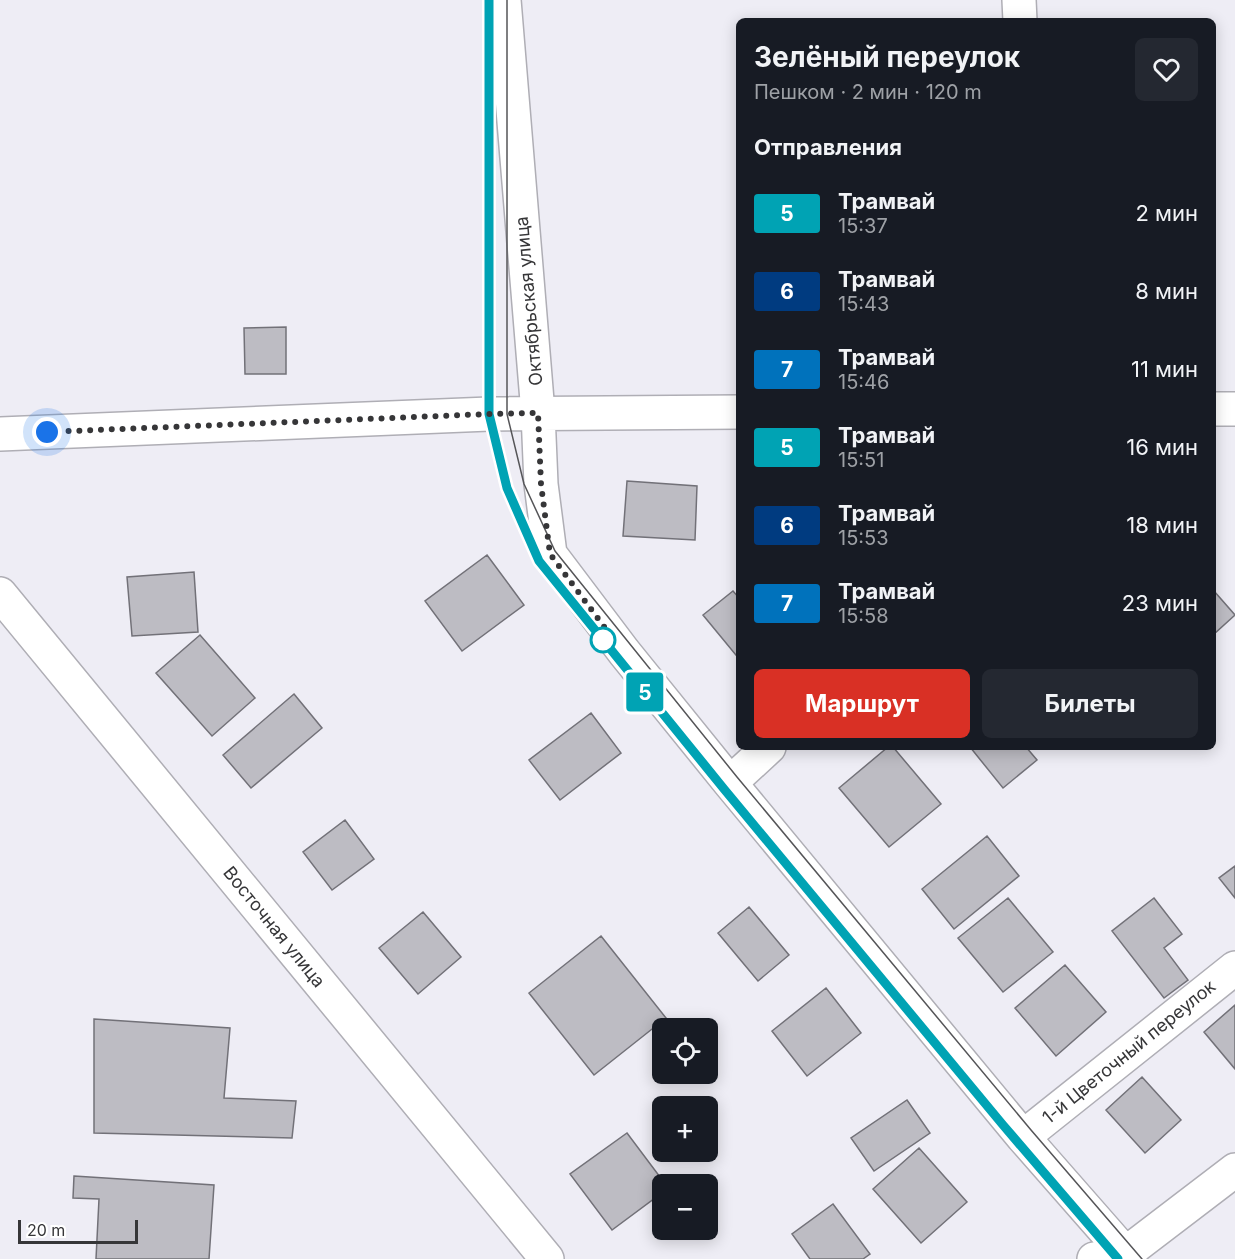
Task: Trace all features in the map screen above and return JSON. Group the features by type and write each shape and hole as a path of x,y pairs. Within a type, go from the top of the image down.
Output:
{"street":[{"name":"Октябрьская улица","path":"504,0 538,413 541,484 550,554 624,652 1023,1137 1116,1257"},
{"path":"1019,0 1020,18"},
{"path":"1216,410 1235,409"},
{"path":"0,434 477,414 736,412"},
{"name":"Восточная улица","path":"0,594 547,1259"},
{"path":"730,783 766,750"},
{"name":"1-й Цветочный переулок","path":"1023,1137 1235,968"},
{"path":"1116,1257 1235,1170"}],"building":[{"path":"286,327 286,374 245,374 244,328"},
{"path":"627,481 697,486 695,540 623,536"},
{"path":"487,555 524,605 462,651 425,601"},
{"path":"194,572 198,632 132,636 127,577"},
{"path":"733,591 736,594 736,655 703,615"},
{"path":"1216,593 1235,615 1216,632"},
{"path":"200,635 255,698 212,736 156,673"},
{"path":"294,694 322,728 251,788 223,755"},
{"path":"591,713 621,753 560,800 529,760"},
{"path":"884,750 896,750 941,804 889,847 839,788"},
{"path":"972,750 1029,750 1037,760 1003,788"},
{"path":"345,820 374,859 332,890 303,852"},
{"path":"987,836 1019,876 954,929 922,889"},
{"path":"1235,866 1235,898 1219,878"},
{"path":"1008,898 1053,952 1003,992 958,938"},
{"path":"1154,898 1182,934 1164,948 1188,980 1164,998 1112,931"},
{"path":"749,907 789,955 758,981 718,933"},
{"path":"423,912 461,957 418,994 379,948"},
{"path":"601,936 666,1018 652,1018 652,1029 594,1075 529,993"},
{"path":"1065,965 1106,1012 1056,1056 1015,1008"},
{"path":"826,988 861,1033 807,1076 772,1031"},
{"path":"1235,1005 1235,1069 1204,1032"},
{"path":"94,1019 230,1028 224,1098 296,1101 292,1138 94,1133"},
{"path":"1142,1077 1181,1120 1145,1153 1106,1110"},
{"path":"907,1100 930,1133 874,1171 851,1138"},
{"path":"627,1133 658,1174 652,1174 652,1200 612,1230 570,1174"},
{"path":"919,1148 967,1202 921,1243 873,1189"},
{"path":"74,1176 214,1185 209,1259 96,1259 99,1199 73,1198"},
{"path":"833,1204 870,1254 863,1259 810,1259 792,1234"}],"tram line":[{"path":"489,0 489,414 507,488 539,561 724,789 1118,1259"},
{"name":"5","path":"489,0 489,414 507,488 539,561 724,789 1003,1125 1118,1259"},
{"path":"507,0 507,414 524,484 555,551 737,777 1031,1130 1142,1259"}],"route":[{"path":"47,432 538,413 541,484 550,554 611,636 603,640"}]}
